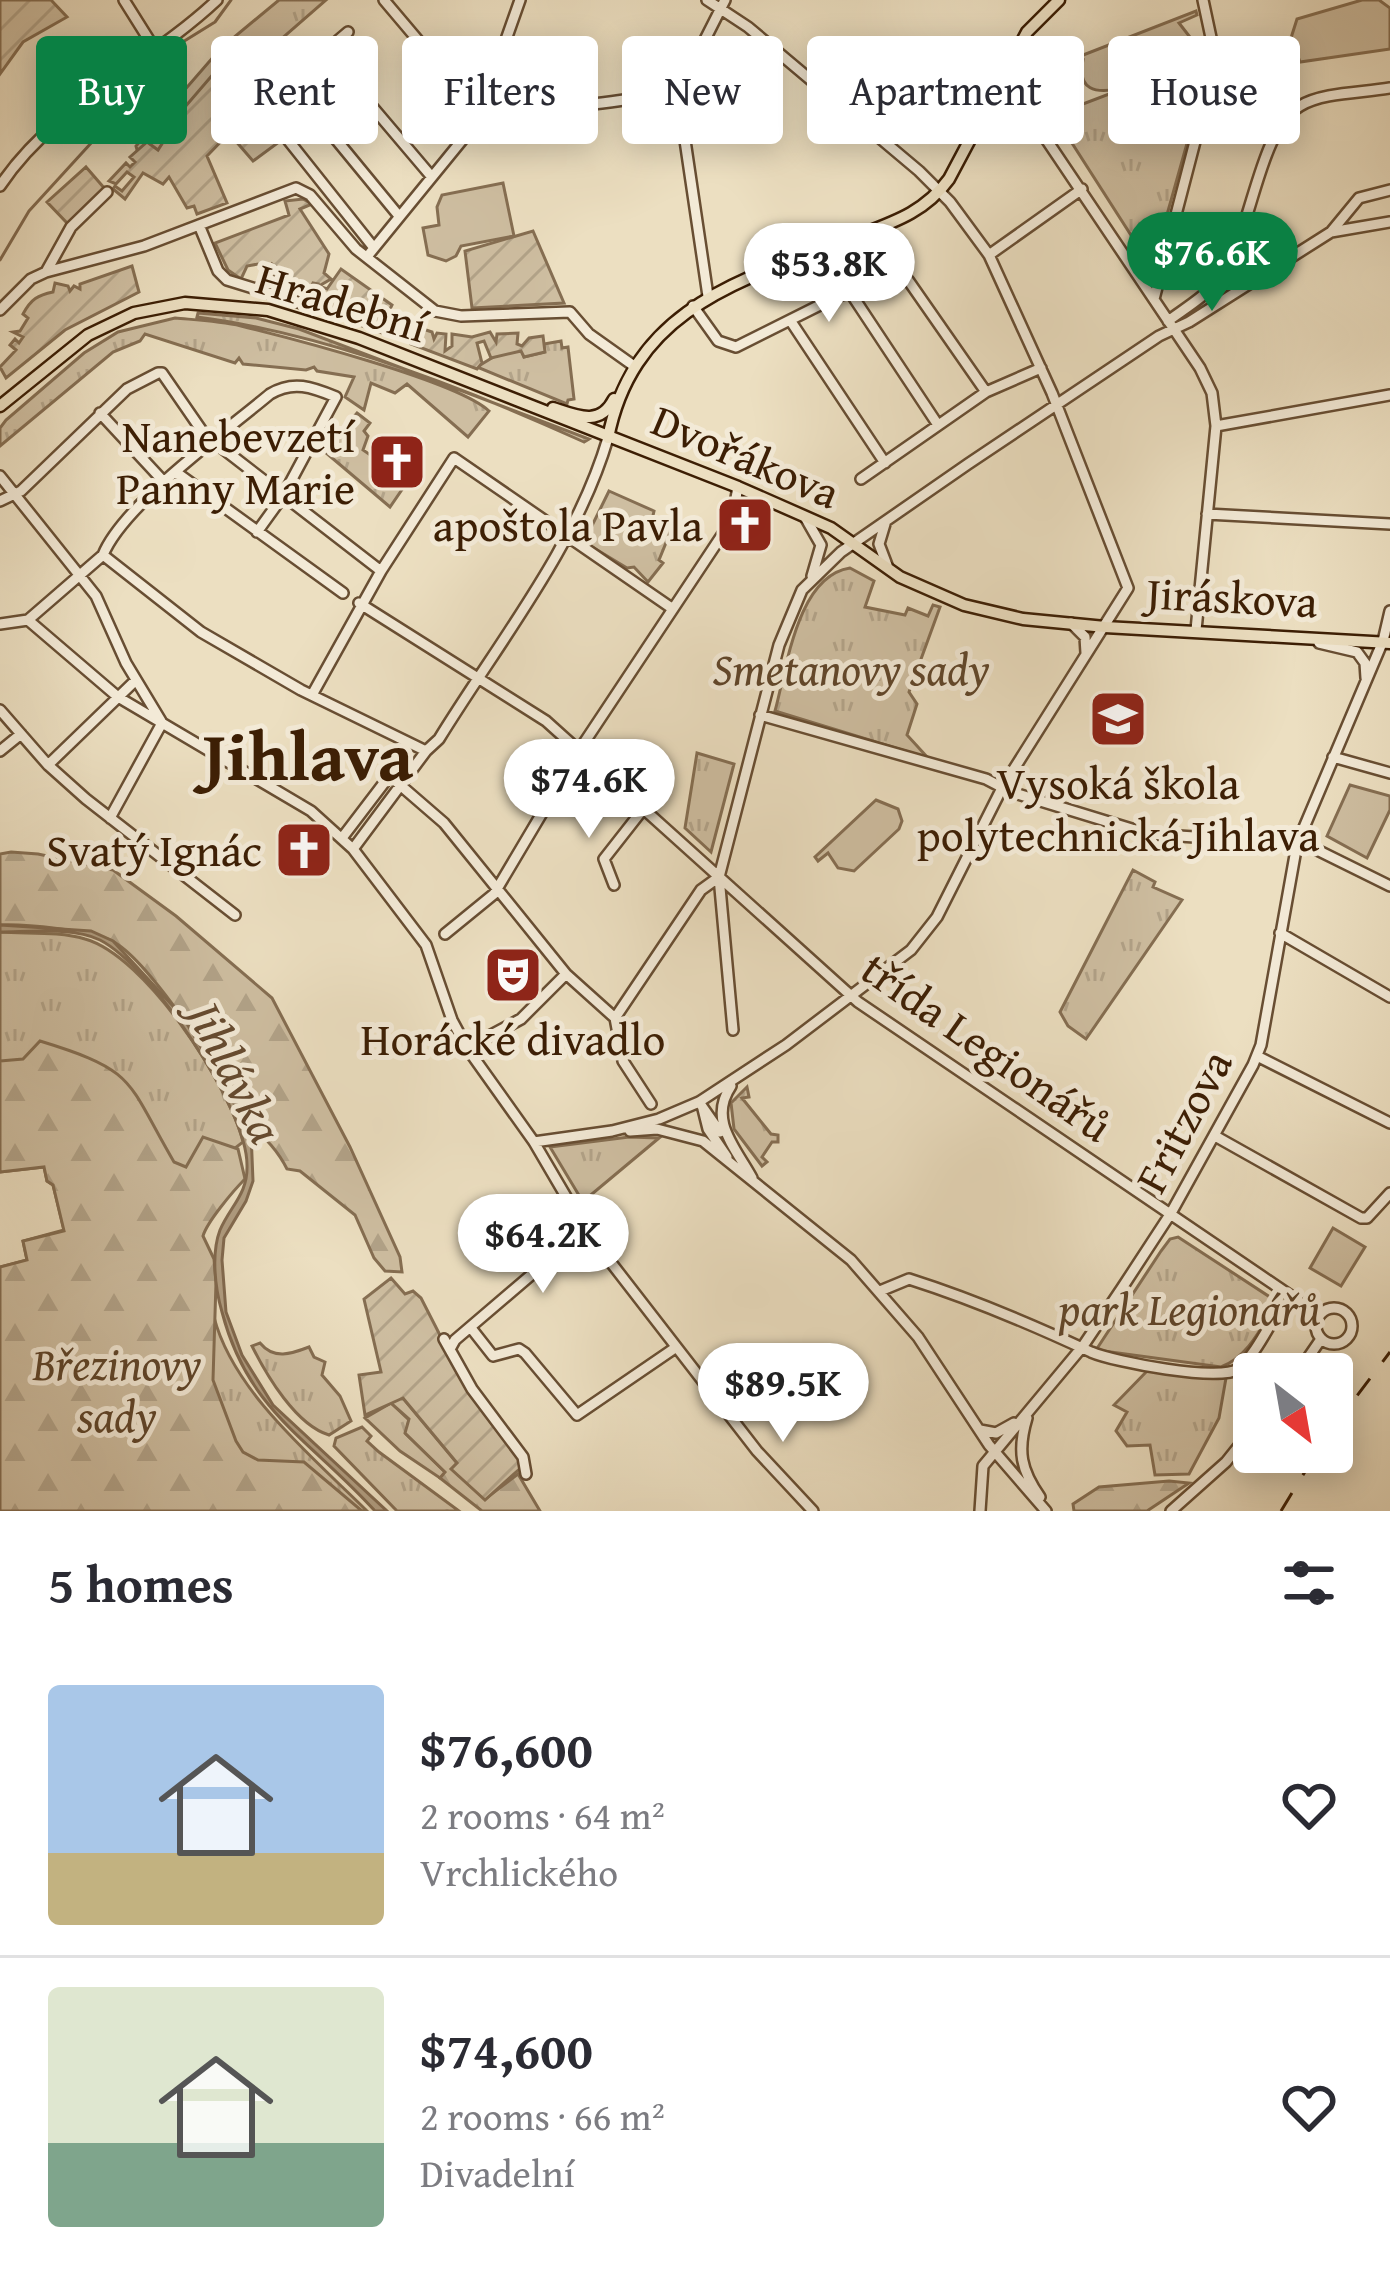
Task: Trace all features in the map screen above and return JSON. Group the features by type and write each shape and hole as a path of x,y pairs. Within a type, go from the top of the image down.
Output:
{"main road":[{"path":"1025,36 1056,1"},
{"path":"608,438 634,366 665,328 708,296 920,209 940,192 966,144"},
{"name":"Hradební","path":"0,406 100,327 134,313 185,303 232,304 317,323 608,438"},
{"path":"503,395 594,418 609,408 628,379"},
{"name":"Dvořákova","path":"608,438 738,487 854,544"},
{"name":"Jiráskova","path":"854,544 894,573 964,605 1023,619 1386,642"}],"street":[{"path":"124,0 147,36"},
{"path":"174,36 217,0"},
{"path":"384,0 414,36"},
{"path":"507,36 520,0"},
{"path":"612,1131 701,1106 901,959 930,929 1002,788 1127,592 1128,582 1058,406 988,255 940,192 857,116 723,4 706,0"},
{"path":"1154,298 1216,61 1203,0"},
{"path":"707,36 723,4"},
{"path":"343,36 348,32"},
{"path":"1172,325 1222,274 1250,213 1275,133 1293,112 1310,101 1390,88"},
{"path":"378,113 431,176"},
{"path":"0,186 38,144"},
{"path":"290,144 370,253"},
{"path":"340,144 399,216"},
{"path":"370,253 456,144"},
{"path":"686,144 708,296"},
{"path":"1051,144 1209,383 1216,426 1196,630"},
{"path":"0,310 31,279 46,272 144,246 301,189 426,306 442,314 570,312 589,334 634,366"},
{"path":"988,255 1082,189"},
{"path":"809,581 888,519 1172,325 1330,232 1359,198 1390,190"},
{"path":"46,272 71,227 107,192"},
{"path":"1330,232 1390,222"},
{"path":"199,225 218,272 227,280 314,308"},
{"path":"693,306 726,346 736,347 850,292 908,280 986,392"},
{"path":"850,292 938,425"},
{"path":"790,320 885,463"},
{"path":"861,479 986,392 1041,368"},
{"path":"0,501 144,378 162,374 212,443 381,571"},
{"path":"0,624 28,620 82,575 165,483 285,386 308,386 336,397 283,496 257,532"},
{"path":"1216,426 1390,395"},
{"path":"100,413 165,483"},
{"path":"352,849 439,739 566,533 608,438"},
{"path":"312,695 360,604 454,458 677,605"},
{"path":"177,473 334,588"},
{"path":"0,476 97,596 162,723"},
{"path":"445,934 491,898 580,749 732,520 738,487"},
{"path":"1207,514 1390,524"},
{"path":"733,1030 719,877 792,610 809,581 821,545 805,517"},
{"path":"888,519 879,544 894,573"},
{"path":"103,555 180,618 312,695 426,751"},
{"name":"třída Legionářů","path":"360,604 429,650 478,675 580,749 852,996 1319,1315"},
{"name":"Fritzova","path":"995,1452 1083,1346 1171,1214 1257,1056 1297,844 1386,642 1390,611"},
{"path":"28,620 118,698 311,811 361,859 426,945 467,1048 534,1142 585,1229 674,1348 813,1511"},
{"name":"Jiráskova","path":"1071,623 1087,642 1082,663"},
{"path":"1303,636 1357,652 1365,663 1366,682"},
{"path":"48,765 136,680"},
{"path":"0,710 48,765 86,799 235,915"},
{"path":"760,715 970,774 1148,834 1319,848 1390,886"},
{"path":"112,819 162,723"},
{"path":"0,751 21,734"},
{"path":"1334,757 1390,773"},
{"path":"342,838 387,779 401,784 444,823 497,884 566,974 615,1018 623,1061 651,1104"},
{"path":"614,885 604,859 644,808"},
{"path":"615,1018 701,890 719,877"},
{"path":"1280,933 1390,997"},
{"path":"467,1048 521,1019 566,974"},
{"path":"1257,1056 1390,1123"},
{"path":"737,1161 720,1115 723,1099 738,1078"},
{"path":"701,1106 755,1183 850,1260 918,1336 977,1429 1047,1511"},
{"path":"534,1142 657,1129 686,1133 737,1161"},
{"path":"1215,1136 1364,1219 1390,1193"},
{"path":"526,1474 523,1457 472,1389 453,1345 585,1229"},
{"path":"880,1292 909,1279 1140,1365 1227,1374 1241,1368 1281,1307"},
{"path":"1339,1308 1352,1320 1351,1333 1344,1342 1323,1341 1316,1329 1319,1315 1339,1308"},
{"path":"471,1328 493,1356 514,1349 525,1353 573,1414 581,1414 674,1348"},
{"path":"1313,1353 1323,1341"},
{"path":"977,1429 996,1433 1028,1413"},
{"path":"1028,1413 1022,1466 1047,1511"},
{"path":"980,1511 981,1474 995,1452"},
{"path":"1171,1511 1233,1453"}],"green space":[{"path":"0,0 51,0 67,17 23,42 0,74"},
{"path":"279,0 326,0 285,36 236,36"},
{"path":"1362,0 1379,0 1390,8 1390,49 1300,62 1300,36 1292,36 1297,19"},
{"path":"1196,11 1197,15 1179,23 1189,36 1132,36"},
{"path":"1108,45 1108,90 1090,88 1084,79 1084,55"},
{"path":"211,60 211,122 187,135 187,87"},
{"path":"211,77 211,144 219,144 207,156 227,203 197,214 194,206 187,208 169,177 163,184 143,173 125,199 113,189 122,191 134,177 127,172 116,184 109,181 126,163 130,167 135,162 130,157 145,144 158,150 162,144 187,144 187,105"},
{"path":"1108,94 1108,144 1187,144 1152,268 1073,144 1084,144 1084,104"},
{"path":"138,144 170,144 140,160"},
{"path":"238,144 276,144 253,161"},
{"path":"86,167 105,189 69,225 47,202"},
{"path":"503,183 514,236 461,246 446,261 428,255 423,228 439,225 437,207 442,195"},
{"path":"303,199 312,204 300,209 329,254 324,273 331,279 319,286 327,289 341,269 406,317 396,338 322,312 317,306 320,295 316,293 313,299 318,284 311,288 287,278 281,290 270,285 278,268 272,264 269,270 258,264 247,266 241,279 228,270 215,243 289,215 285,201"},
{"path":"533,231 564,303 472,308 465,251"},
{"path":"132,266 139,292 65,330 6,378 0,367 16,350 10,345 23,337 13,332 20,331 28,318 23,314 32,301 53,292 55,283 70,291 74,286 80,289 80,284"},
{"path":"198,313 256,318 299,329 418,374 294,336 197,317"},
{"path":"175,318 241,326 371,362 444,387 489,411 468,437 407,384 395,393 371,383 364,410 345,397 354,377 314,367 243,364 239,358 235,363 145,334 140,341 113,352 0,446 0,428 6,420 84,353 118,332"},
{"path":"420,328 432,332 434,339 437,333 446,334 445,351 452,346 452,334 472,337 490,332 496,342 497,334 518,333 517,344 522,346 529,338 543,336 545,352 524,357 521,351 491,358 484,341 477,343 482,363 477,369 411,344"},
{"path":"561,341 562,348 568,347 574,399 567,404 477,367 500,353 522,351 524,357 544,352 544,344"},
{"path":"489,401 589,439 584,442"},
{"path":"357,413 370,423 364,431 368,436 363,450 388,467 383,473 403,488 390,507 325,452 332,436"},
{"path":"609,491 654,511 652,520 672,528 659,560 663,563 648,582 634,567 627,568 584,542"},
{"name":"Smetanovy sady","path":"850,568 874,581 865,607 905,615 908,608 928,616 933,605 940,607 909,692 917,704 907,735 928,758 775,711 806,605 832,575"},
{"path":"697,753 734,764 711,852 685,828"},
{"path":"1350,785 1390,796 1390,810 1367,858 1327,836"},
{"path":"876,800 898,809 899,829 854,871 838,868 828,853 818,861 815,857"},
{"path":"0,854 113,870 176,916 272,998 350,1147 400,1257 402,1272 385,1271 355,1215 300,1171 287,1169 266,1140 250,1129 189,1027 128,952 89,934 0,925"},
{"path":"1133,870 1155,882 1153,887 1182,900 1086,1039 1068,1026 1060,1012"},
{"name":"Březinovy sady","path":"0,932 75,936 109,950 158,996 203,1057 243,1142 194,1180 207,1284 224,1345 238,1372 278,1422 367,1511 0,1511 0,1267 27,1260 23,1241 64,1230 44,1167 0,1172"},
{"name":"Březinovy sady","path":"40,1041 96,1061 126,1082 174,1162 186,1167 203,1137 238,1149 245,1179 203,1236 214,1259 216,1282 213,1380 243,1452 258,1460 304,1462 362,1511 0,1511 0,1267 27,1260 23,1241 64,1231 44,1167 0,1172 0,1061 23,1059"},
{"path":"747,1087 749,1097 742,1098 771,1134 778,1135 778,1142 772,1142 762,1157 767,1162 762,1166 734,1129 731,1103"},
{"path":"659,1138 586,1199 580,1197 550,1147"},
{"path":"1333,1228 1365,1247 1341,1286 1310,1268"},
{"name":"park Legionářů","path":"1178,1237 1276,1304 1253,1341 1221,1367 1096,1350 1170,1239"},
{"path":"391,1278 405,1294 413,1291 421,1298 468,1390 524,1465 485,1500 451,1469 457,1463 403,1398 365,1415 359,1375 381,1372 364,1299"},
{"path":"260,1343 277,1354 309,1347 314,1357 325,1362 322,1375 340,1396 351,1421 329,1435 305,1421 266,1371 252,1346"},
{"path":"1149,1369 1226,1378 1219,1418 1189,1474 1155,1475 1150,1445 1127,1446 1116,1431 1127,1412 1114,1405"},
{"path":"402,1397 457,1463 452,1469 485,1499 518,1474 540,1511 482,1511 440,1478 445,1472 405,1433 409,1419 391,1403"},
{"path":"391,1403 409,1420 406,1434 446,1473 440,1478 400,1451 365,1418"},
{"path":"362,1427 371,1436 367,1441 379,1452 459,1511 397,1511 334,1446 336,1438"},
{"path":"1189,1483 1147,1511 1074,1511 1073,1504 1099,1487"}],"shaded area":[{"path":"0,925 91,931 113,941 183,1017 251,1132 253,1181 224,1238 222,1260 226,1312 242,1355 273,1405 387,1511 375,1511 284,1422 248,1375 233,1346 217,1292 216,1250 220,1230 245,1184 247,1165 231,1109 193,1041 144,978 100,940 64,932 0,932"}],"waterway":[{"path":"0,260 29,211 165,53 215,22 231,0"}],"railway":[{"path":"1353,1401 1390,1352"},
{"path":"1281,1511 1304,1473"}],"place":[{"name":"Nanebevzetí Panny Marie","path":"397,462"},
{"name":"apoštola Pavla","path":"745,525"},
{"name":"Vysoká škola polytechnická Jihlava","path":"1118,719"},
{"name":"Svatý Ignác","path":"304,850"},
{"name":"Horácké divadlo","path":"513,975"}],"district":[{"name":"Jihlava","path":"308,756"}],"water label":[{"name":"Jihlávka","path":"236,1072"}]}
